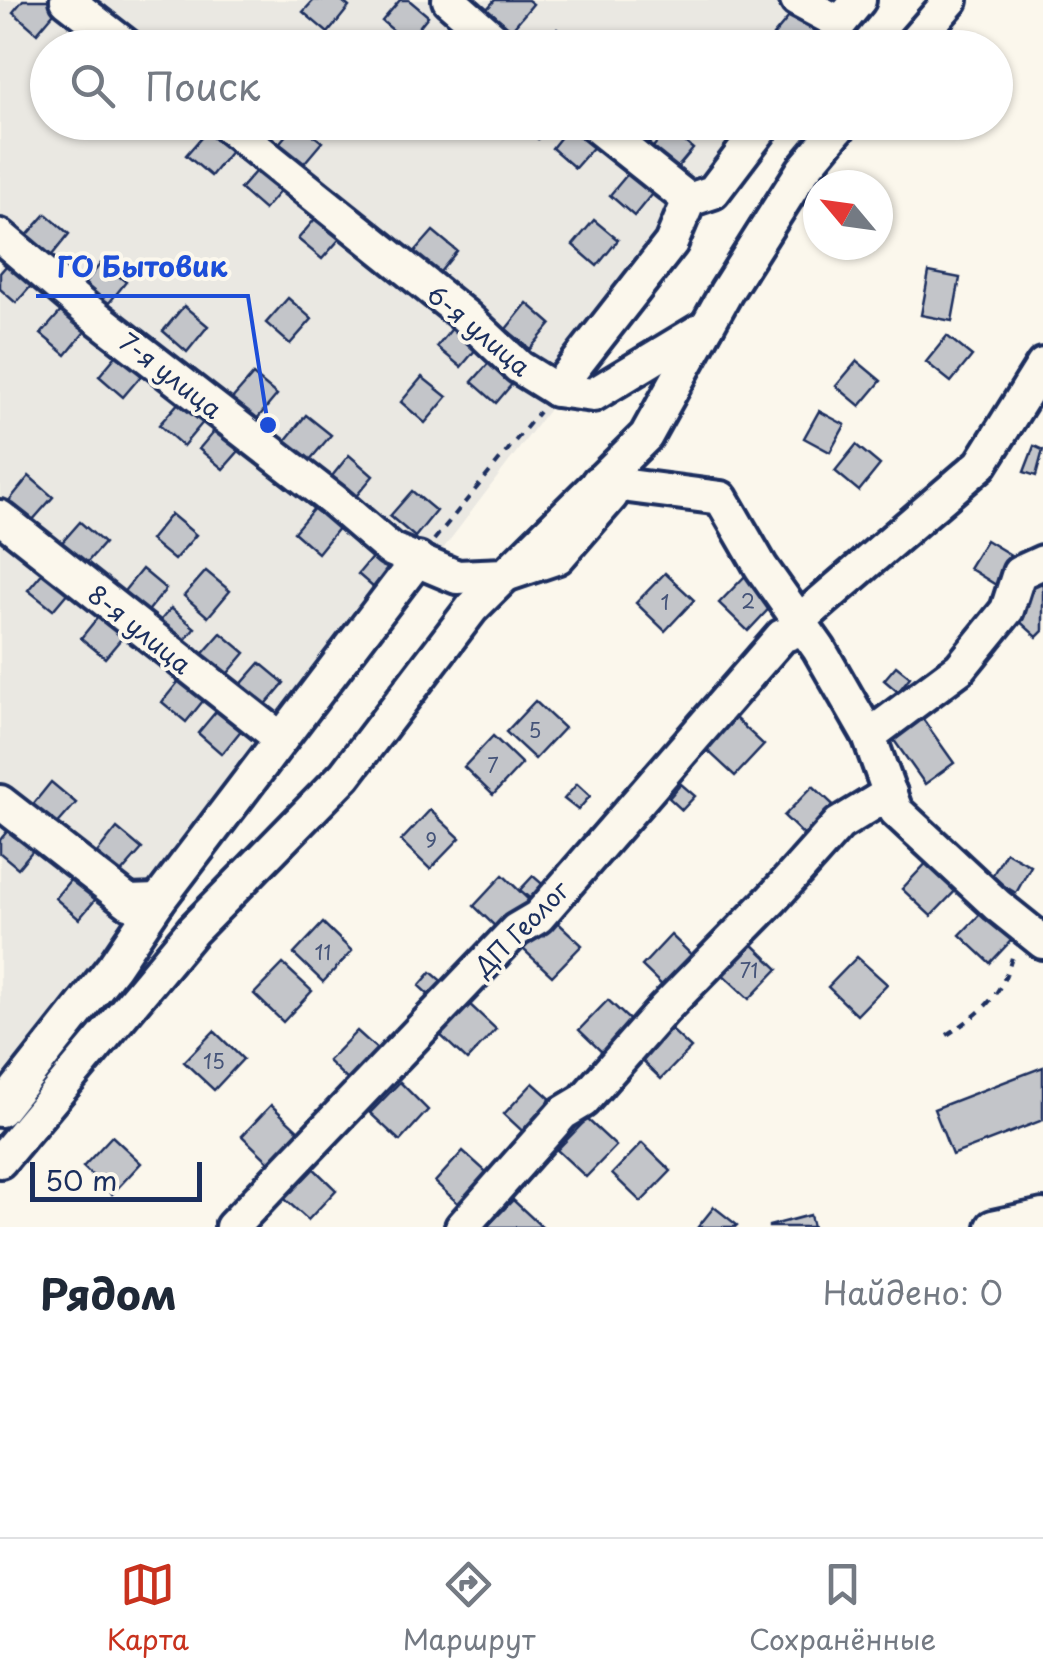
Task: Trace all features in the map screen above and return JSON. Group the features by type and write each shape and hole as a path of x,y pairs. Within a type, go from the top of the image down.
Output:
{"street":[{"path":"67,0 106,30"},
{"path":"449,0 483,30"},
{"path":"797,0 840,24"},
{"path":"925,30 951,0"},
{"name":"6-я улица","path":"245,140 465,316 518,368 556,390 671,244 689,200"},
{"path":"614,140 689,200 713,192 752,140"},
{"path":"0,1160 193,930 345,775 472,608 609,484 646,436 708,325 803,170 828,140"},
{"name":"7-я улица","path":"0,236 86,309 390,549 457,577 505,575"},
{"path":"556,390 593,395 708,325"},
{"name":"ДП Геолог","path":"232,1227 516,930 538,917 782,636 802,624 980,464 1043,364"},
{"path":"609,484 721,498 869,736 896,811 1032,934"},
{"name":"8-я улица","path":"0,517 281,739"},
{"path":"5,1096 114,966 158,902 418,559"},
{"path":"869,736 960,668 1008,610 1020,574 1043,562"},
{"path":"462,1227 562,1113 583,1102 663,1010 772,899 838,824 890,793"},
{"path":"0,802 129,902 158,902"},
{"path":"993,1227 1043,1216"}],"path":[{"path":"418,559 556,390"},
{"path":"947,1035 983,1012 1032,934"}],"shaded area":[{"path":"0,0 858,0 835,30 30,30 30,140 753,140 308,727 0,1076"}],"building":[{"path":"23,0 50,0 59,7 40,30 34,30 13,12"},
{"path":"314,0 341,0 349,7 330,30 324,30 303,12"},
{"path":"400,0 409,0 428,16 417,30 393,30 382,21"},
{"path":"495,0 528,0 533,4 511,30 487,9"},
{"path":"794,11 816,30 778,30"},
{"path":"199,140 220,140 232,150 211,176 186,155"},
{"path":"282,140 322,142 300,168 276,147"},
{"path":"558,140 597,143 575,168 552,148"},
{"path":"635,140 652,140 645,148"},
{"path":"659,140 683,140 693,149 672,174 648,153"},
{"path":"262,164 286,184 264,210 240,189"},
{"path":"631,170 655,190 634,216 610,195"},
{"path":"320,213 344,234 322,259 298,239"},
{"path":"46,214 69,234 48,260 24,239"},
{"path":"594,220 618,240 597,266 573,245"},
{"path":"433,231 457,251 436,277 411,256"},
{"path":"14,257 38,278 16,303 0,289 0,273"},
{"path":"102,262 126,282 105,308 81,288"},
{"path":"929,272 960,278 952,321 921,315"},
{"path":"288,298 312,319 290,344 266,323"},
{"path":"527,303 551,324 530,349 506,329"},
{"path":"184,306 208,326 187,352 163,331"},
{"path":"63,309 87,329 66,355 41,334"},
{"path":"458,321 482,342 461,367 437,347"},
{"path":"947,336 972,356 951,382 926,362"},
{"path":"120,351 145,371 123,397 99,376"},
{"path":"494,357 518,377 496,403 472,382"},
{"path":"857,361 881,381 860,406 836,386"},
{"path":"253,375 277,395 256,420 231,400"},
{"path":"422,377 447,397 425,423 401,402"},
{"path":"181,400 205,420 183,446 159,425"},
{"path":"819,411 845,425 830,452 804,438"},
{"path":"306,415 331,435 309,461 285,441"},
{"path":"221,423 245,444 223,469 199,449"},
{"path":"856,445 880,465 859,491 835,471"},
{"path":"1034,446 1043,450 1036,476 1024,472"},
{"path":"349,455 373,476 352,501 328,481"},
{"path":"29,476 53,497 31,522 8,502"},
{"path":"412,491 436,511 415,537 390,516"},
{"path":"315,507 339,527 318,553 294,532"},
{"path":"171,514 196,535 174,560 150,540"},
{"path":"80,522 104,543 82,568 58,547"},
{"path":"986,540 1014,557 996,585 969,568"},
{"path":"379,549 403,570 382,595 358,574"},
{"path":"50,564 74,585 53,610 28,590"},
{"path":"142,569 166,589 145,615 121,595"},
{"path":"206,571 230,591 208,617 184,596"},
{"path":"749,572 777,600 748,631 719,603"},
{"path":"665,573 694,600 665,631 636,603"},
{"path":"1037,579 1043,585 1043,631 1037,637 1007,610"},
{"path":"171,608 195,628 174,653 150,633"},
{"path":"102,612 126,633 105,658 81,638"},
{"path":"221,633 245,653 223,679 199,658"},
{"path":"260,663 284,683 262,709 238,688"},
{"path":"896,666 910,677 898,692 884,680"},
{"path":"183,676 207,696 186,722 162,702"},
{"path":"535,701 564,728 535,759 506,732"},
{"path":"219,708 243,728 222,754 198,733"},
{"path":"920,715 954,763 925,784 891,736"},
{"path":"735,718 764,745 735,776 706,749"},
{"path":"493,736 522,764 493,795 464,767"},
{"path":"51,782 76,803 54,828 30,808"},
{"path":"577,784 590,796 578,810 564,799"},
{"path":"681,784 695,796 682,810 669,798"},
{"path":"813,786 842,813 813,844 784,816"},
{"path":"430,810 460,838 430,869 401,841"},
{"path":"15,822 39,843 18,868 0,853 0,840"},
{"path":"117,828 142,849 120,874 96,854"},
{"path":"1006,852 1031,866 1016,893 991,878"},
{"path":"931,858 960,886 931,916 902,889"},
{"path":"76,873 101,893 79,919 55,898"},
{"path":"503,875 532,903 503,934 474,906"},
{"path":"533,876 547,888 534,902 520,890"},
{"path":"990,904 1019,932 990,963 960,935"},
{"path":"553,918 582,945 552,976 523,949"},
{"path":"323,923 352,951 323,982 294,954"},
{"path":"671,935 700,963 671,994 642,966"},
{"path":"749,941 778,969 749,999 720,972"},
{"path":"857,957 887,984 857,1015 828,987"},
{"path":"283,964 312,991 283,1022 254,994"},
{"path":"431,972 445,984 432,998 419,986"},
{"path":"608,1000 637,1027 608,1058 579,1030"},
{"path":"467,1002 496,1029 467,1060 438,1033"},
{"path":"661,1020 691,1048 661,1079 632,1051"},
{"path":"214,1031 243,1059 214,1090 184,1062"},
{"path":"357,1031 387,1058 357,1089 328,1061"},
{"path":"1043,1067 1043,1120 952,1155 934,1109"},
{"path":"400,1082 428,1110 400,1141 370,1113"},
{"path":"533,1083 563,1110 533,1141 504,1114"},
{"path":"271,1105 301,1133 271,1164 242,1136"},
{"path":"587,1119 616,1146 586,1177 557,1150"},
{"path":"112,1136 141,1163 112,1194 83,1167"},
{"path":"642,1143 671,1171 641,1202 612,1174"},
{"path":"463,1151 493,1178 464,1209 435,1182"},
{"path":"307,1162 336,1190 308,1220 278,1193"},
{"path":"513,1200 542,1227 487,1227"},
{"path":"714,1207 737,1225 698,1227"},
{"path":"810,1215 813,1227 769,1227 769,1226"}],"place":[{"name":"ГО Бытовик","path":"268,425"}]}
